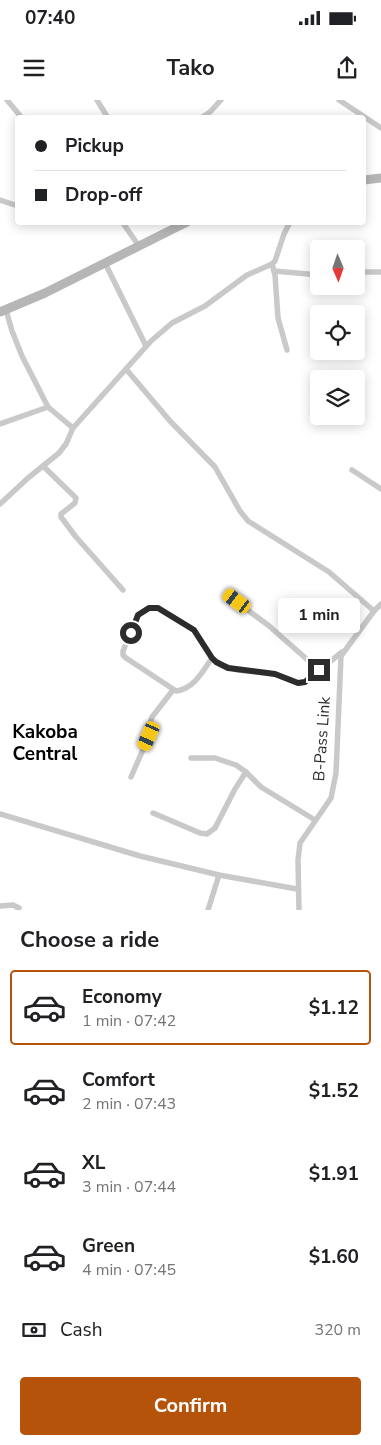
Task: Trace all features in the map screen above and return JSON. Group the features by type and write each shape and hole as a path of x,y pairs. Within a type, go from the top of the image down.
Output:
{"main road":[{"path":"366,180 381,178"},
{"path":"3,311 45,293 181,225"}],"street":[{"path":"7,100 20,115"},
{"path":"97,100 106,115"},
{"path":"205,115 220,100"},
{"path":"339,100 362,115"},
{"path":"366,118 381,128"},
{"path":"0,200 15,205"},
{"path":"124,225 139,246"},
{"path":"287,350 278,318 273,268 288,225"},
{"path":"105,263 146,346"},
{"path":"0,504 59,454 73,428 146,346 172,323 205,306 247,275 273,268 310,274"},
{"path":"365,272 381,272"},
{"path":"3,311 22,356 48,407 73,428"},
{"path":"126,369 170,421 215,467 240,511 248,521 329,572 374,611"},
{"path":"0,424 48,407"},
{"path":"43,466 76,498 75,503 61,514 61,517 76,537 123,590"},
{"path":"352,470 381,489"},
{"path":"228,594 268,625 319,670"},
{"path":"212,658 199,678 180,691 176,691 123,655 138,615 149,608 158,608 194,630 216,662 228,668 275,674 298,683 305,682 342,652 381,604"},
{"name":"B-Pass Link","path":"299,910 297,889 300,843 330,798 336,773 342,652"},
{"path":"131,777 149,736 152,717 173,690"},
{"path":"191,758 224,760 246,772 261,787 315,820"},
{"path":"153,814 207,834 215,828 246,772"},
{"path":"0,814 98,844 219,875 297,889"},
{"path":"208,910 219,875"},
{"path":"0,906 13,905 19,908 18,910"}],"district":[{"name":"Kakoba Central","path":"45,743"}],"route":[{"path":"131,633 138,615 149,608 158,608 194,630 208,648 212,658 228,668 275,674 298,683 305,682 319,670"}]}
